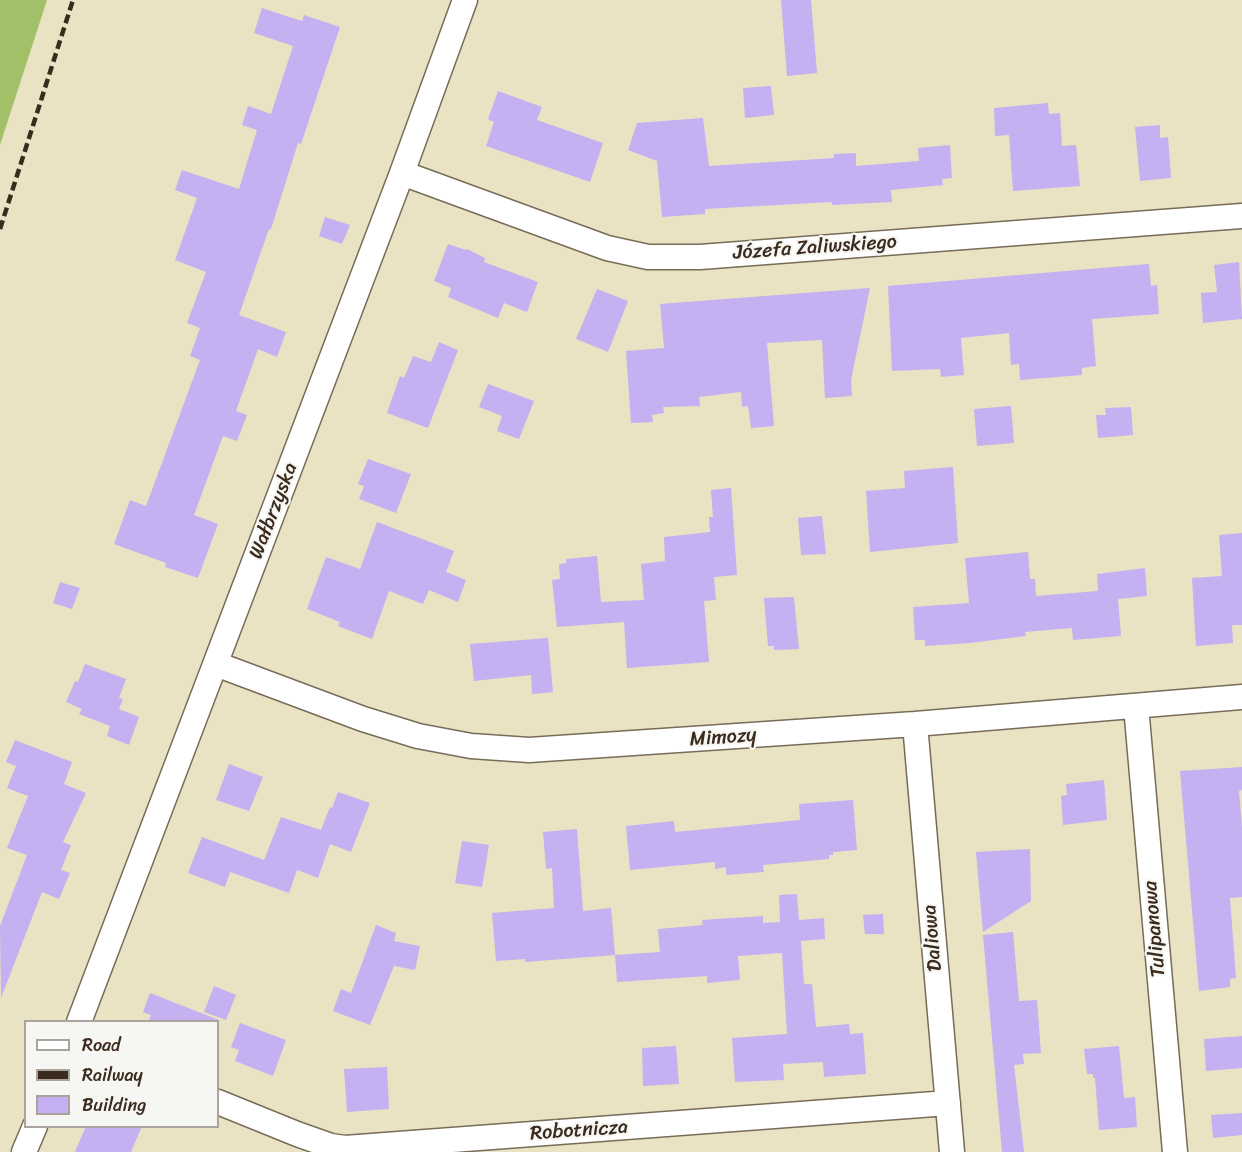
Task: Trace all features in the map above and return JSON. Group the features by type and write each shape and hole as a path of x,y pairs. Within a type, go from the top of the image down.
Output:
{"street":[{"name":"Wałbrzyska","path":"80,1020 402,173 465,0"},
{"name":"Józefa Zaliwskiego","path":"402,173 607,248 648,257 700,257 1242,216"},
{"name":"Mimozy","path":"216,664 363,719 418,736 471,746 529,750 915,724 1242,697"},
{"name":"Tulipanowa","path":"1136,706 1174,1152"},
{"name":"Daliowa","path":"915,724 952,1152"},
{"name":"Robotnicza","path":"219,1102 297,1134 331,1146 345,1148 948,1103"},
{"path":"24,1152 34,1128"}],"green space":[{"path":"0,0 47,0 0,145"}],"building":[{"path":"781,0 811,0 817,73 787,76"},
{"path":"262,8 302,21 304,15 340,27 301,144 298,143 271,229 269,229 239,315 286,332 277,357 258,349 236,411 247,415 237,441 223,436 194,515 218,524 198,578 165,567 166,563 114,544 130,500 146,506 200,360 190,356 200,328 187,323 206,272 175,260 197,198 175,190 182,170 239,189 257,130 242,125 248,106 271,114 293,46 254,33"},
{"path":"771,86 774,115 745,118 743,88"},
{"path":"498,91 542,107 537,120 603,143 590,182 486,146 494,122 488,119"},
{"path":"1048,103 1049,114 1060,113 1062,146 1076,145 1080,186 1013,191 1009,135 995,136 994,108"},
{"path":"703,118 709,166 834,158 834,154 856,153 856,166 919,161 918,148 950,145 952,178 942,179 943,185 891,190 892,202 832,205 832,202 705,209 705,214 662,217 657,161 628,150 637,123"},
{"path":"1160,125 1160,138 1168,137 1171,178 1140,181 1135,127"},
{"path":"325,217 350,225 342,244 319,236"},
{"path":"448,244 467,249 485,258 484,262 538,282 527,312 504,303 498,318 448,297 451,288 434,281"},
{"path":"1239,262 1242,319 1203,323 1201,293 1217,292 1214,265"},
{"path":"1149,264 1151,286 1157,285 1159,314 1092,319 1096,366 1082,368 1082,375 1020,380 1019,364 1011,365 1009,333 961,338 964,375 941,377 940,369 892,371 888,286"},
{"path":"870,288 851,380 852,396 825,398 822,340 767,343 774,426 751,428 748,406 742,407 741,392 699,397 700,406 663,407 664,413 652,415 653,422 631,423 626,351 664,348 660,304"},
{"path":"597,289 628,301 608,352 576,339"},
{"path":"439,342 458,350 428,428 387,413 400,376 404,378 413,356 431,362"},
{"path":"488,384 534,401 519,439 497,431 502,416 479,407"},
{"path":"1011,406 1014,443 977,446 974,409"},
{"path":"1131,407 1133,435 1098,438 1096,415 1106,415 1105,408"},
{"path":"368,459 411,474 396,513 359,499 364,486 358,484"},
{"path":"953,467 958,543 870,552 866,491 905,488 904,471"},
{"path":"731,488 737,575 714,577 716,600 704,601 709,662 627,668 624,622 557,627 552,580 560,579 559,564 566,563 566,559 597,556 601,602 644,600 641,564 665,561 664,537 710,532 709,517 713,517 711,490"},
{"path":"822,516 826,554 801,555 798,518"},
{"path":"377,522 454,551 446,572 466,580 458,602 429,590 423,604 389,591 372,639 338,626 340,622 307,609 326,557 360,569"},
{"path":"1242,533 1242,625 1232,625 1233,643 1196,646 1192,578 1222,576 1219,535"},
{"path":"1028,552 1030,579 1035,579 1036,596 1098,591 1097,574 1145,568 1147,596 1118,599 1121,636 1073,640 1072,628 1025,632 1026,636 970,643 925,646 925,640 915,640 913,607 969,603 965,558"},
{"path":"60,582 80,588 72,609 53,603"},
{"path":"794,597 799,649 774,650 774,646 768,646 764,598"},
{"path":"548,638 553,692 532,694 531,675 474,681 470,644"},
{"path":"85,664 126,679 119,698 123,699 119,709 139,717 129,745 107,736 110,726 79,714 82,709 66,702"},
{"path":"15,740 72,762 64,784 86,793 63,842 71,845 61,870 70,873 59,899 42,892 1,998 0,926 27,855 7,848 28,796 7,788 16,766 6,762"},
{"path":"229,764 263,777 249,811 216,800"},
{"path":"1242,767 1242,790 1239,791 1242,827 1242,897 1230,898 1236,978 1230,979 1230,987 1199,991 1180,771"},
{"path":"1104,780 1107,820 1063,825 1061,796 1067,795 1066,784"},
{"path":"338,792 370,803 351,852 330,844 318,878 297,870 289,893 230,872 225,887 188,873 202,837 264,860 281,817 321,830"},
{"path":"853,800 857,850 833,852 833,855 829,855 829,859 763,865 764,872 726,875 726,867 715,869 715,862 630,870 626,826 674,821 675,832 800,820 799,804"},
{"path":"577,829 583,911 611,908 615,955 525,962 525,959 496,961 492,913 554,908 552,868 546,869 543,832"},
{"path":"462,841 489,845 482,887 455,883"},
{"path":"1030,849 1031,901 983,932 976,852"},
{"path":"797,894 799,920 824,918 825,939 801,941 804,984 812,984 816,1027 849,1024 850,1034 863,1033 866,1074 824,1077 823,1062 783,1064 784,1080 735,1082 732,1038 787,1034 782,953 738,956 740,980 707,983 707,976 617,982 615,955 660,952 658,929 703,925 702,920 763,916 763,923 780,922 779,895"},
{"path":"883,914 884,934 865,934 863,915"},
{"path":"376,925 396,933 394,941 420,946 415,970 394,966 370,1025 333,1011 341,989 351,993"},
{"path":"1013,932 1019,1001 1037,1000 1041,1053 1023,1054 1024,1064 1014,1065 1024,1152 1002,1152 983,935"},
{"path":"214,986 236,995 226,1020 204,1012"},
{"path":"150,993 219,1020 149,1020 151,1015 143,1012"},
{"path":"240,1023 286,1040 273,1076 235,1061 239,1050 231,1047"},
{"path":"1242,1036 1242,1068 1206,1071 1204,1039"},
{"path":"676,1046 679,1084 643,1086 642,1048"},
{"path":"1119,1046 1124,1098 1135,1097 1137,1127 1099,1130 1095,1078 1093,1074 1087,1074 1084,1049"},
{"path":"387,1067 389,1109 347,1112 344,1069"},
{"path":"1242,1113 1242,1135 1213,1138 1211,1115"},
{"path":"85,1128 141,1128 131,1152 75,1152"}],"railway":[{"path":"0,229 73,0"}]}
